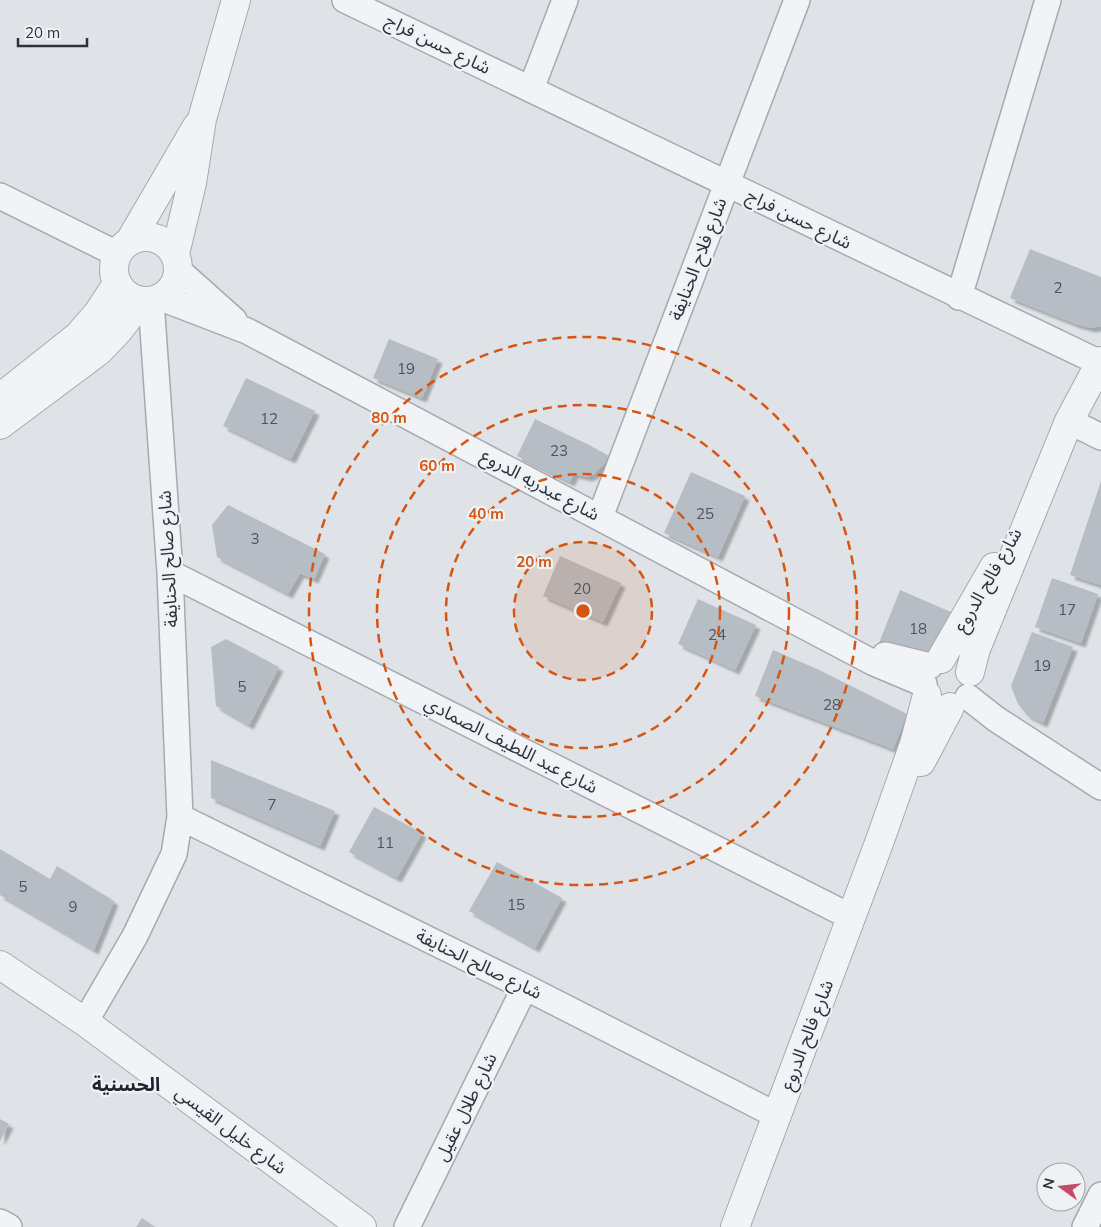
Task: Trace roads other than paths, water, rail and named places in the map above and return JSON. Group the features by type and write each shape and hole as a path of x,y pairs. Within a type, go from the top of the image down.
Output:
{"street":[{"path":"0,425 99,351 151,300 169,292 175,283 202,118 236,0"},
{"name":"شارع حسن فراج","path":"346,0 959,297 1100,362"},
{"path":"531,89 565,0"},
{"name":"شارع فلاح الحنايفة","path":"600,517 797,0"},
{"path":"959,297 1048,0"},
{"path":"151,300 123,292 117,284 114,274 124,247 202,118"},
{"path":"0,196 124,247 151,236 169,246 177,262"},
{"name":"شارع عبدربه الدروع","path":"177,262 247,331"},
{"path":"0,398 78,336 98,313 117,284"},
{"name":"شارع عبدربه الدروع","path":"151,300 247,331 832,639 944,683 1101,787"},
{"name":"شارع صالح الحنايفة","path":"85,1022 135,936 174,854 180,817 170,573 151,300"},
{"name":"شارع فالح الدروع","path":"736,1227 914,744 1036,500 1069,421 1100,362"},
{"path":"1069,421 1101,437"},
{"name":"شارع عبد اللطيف الصمادي","path":"170,573 851,917"},
{"name":"شارع صالح الحنايفة","path":"180,817 525,987 776,1115"},
{"name":"شارع خليل القيسي","path":"0,965 85,1022 362,1227"},
{"name":"شارع طلال عقيل","path":"407,1227 525,987"},
{"path":"1085,1227 1101,1195"},
{"path":"0,1222 9,1227"}],"district":[{"name":"الحسنية","path":"126,1084"}]}
